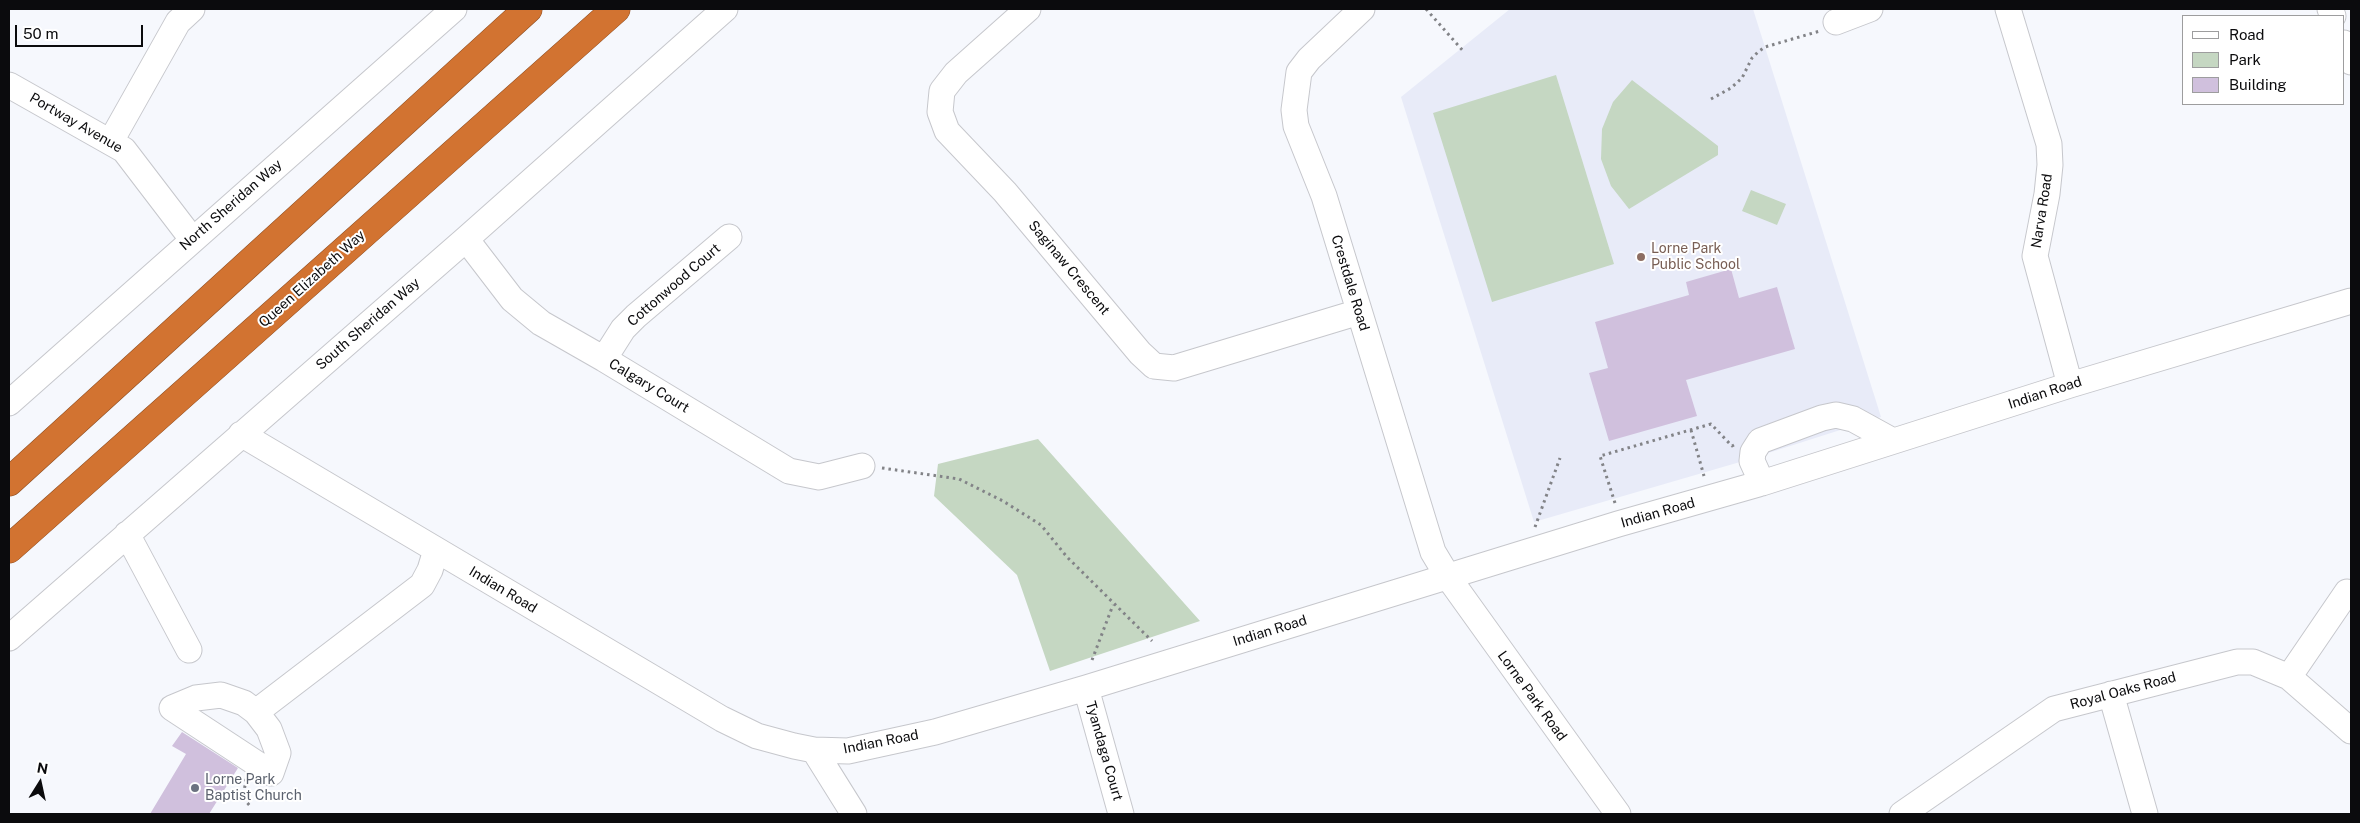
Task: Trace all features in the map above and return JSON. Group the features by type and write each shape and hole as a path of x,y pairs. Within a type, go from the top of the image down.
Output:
{"highway":[{"path":"9,482 528,9"},
{"name":"Queen Elizabeth Way","path":"9,549 616,9"}],"street":[{"path":"111,141 178,22 192,9"},
{"name":"North Sheridan Way","path":"9,403 454,9"},
{"name":"South Sheridan Way","path":"9,638 466,239 725,9"},
{"name":"Saginaw Crescent","path":"1028,9 956,73 942,91 940,112 947,131 1005,192 1154,366 1174,368 1359,312"},
{"name":"Crestdale Road","path":"1362,9 1309,58 1299,72 1294,110 1296,126 1324,196 1433,552 1448,577"},
{"path":"1836,22 1870,9"},
{"name":"Narva Road","path":"2008,9 2049,144 2050,165 2047,194 2035,256 2070,385"},
{"path":"2345,46 2351,62"},
{"name":"Portway Avenue","path":"9,85 124,150 192,239"},
{"name":"Cottonwood Court","path":"604,359 623,328 729,237"},
{"name":"Calgary Court","path":"466,239 512,299 541,323 789,471 819,477 862,466"},
{"name":"Indian Road","path":"241,434 722,719 757,736 814,750 848,752 935,732 1086,688 1618,524 1762,483 2070,385 2351,300"},
{"path":"1762,483 1752,461 1752,452 1760,441 1836,415 1853,419 1893,441"},
{"path":"127,534 189,650"},
{"path":"256,712 422,585 430,570 436,550"},
{"name":"Lorne Park Road","path":"1448,577 1618,814"},
{"path":"2289,677 2347,592"},
{"name":"Royal Oaks Road","path":"1902,814 2054,709 2237,662 2253,662 2289,677 2351,731"},
{"name":"Tyandaga Court","path":"1086,688 1121,814"},
{"path":"2111,694 2145,814"},
{"path":"814,750 854,814"}],"path":[{"path":"1426,9 1464,52"},
{"path":"1711,99 1731,88 1742,78 1752,58 1758,52 1765,48 1816,33 1836,22"},
{"path":"1615,503 1600,456 1711,424 1732,446 1760,441"},
{"path":"1691,430 1704,476"},
{"path":"1534,528 1560,458"},
{"path":"862,466 959,479 1004,501 1041,525 1067,557 1113,605 1152,641"},
{"path":"1092,660 1113,605"}],"shaded area":[{"name":"Lorne Park Public School","path":"1510,9 1753,9 1881,417 1740,462 1534,522 1401,97"}],"green space":[{"path":"1556,75 1614,264 1492,302 1433,113"},
{"path":"1632,80 1718,146 1718,155 1629,209 1611,186 1601,159 1602,129 1613,102"},
{"path":"1751,190 1786,204 1777,225 1742,211"},
{"path":"1038,439 1200,621 1050,671 1017,575 934,496 938,464"}],"building":[{"path":"1731,269 1739,298 1777,287 1795,349 1686,380 1697,416 1609,441 1589,373 1608,368 1595,322 1689,295 1686,282"},
{"name":"Lorne Park Baptist Church","path":"182,732 238,768 209,814 150,814 186,754 172,746"}],"place":[{"name":"Lorne Park Public School","path":"1641,257"},
{"name":"Lorne Park Baptist Church","path":"195,788"}]}
